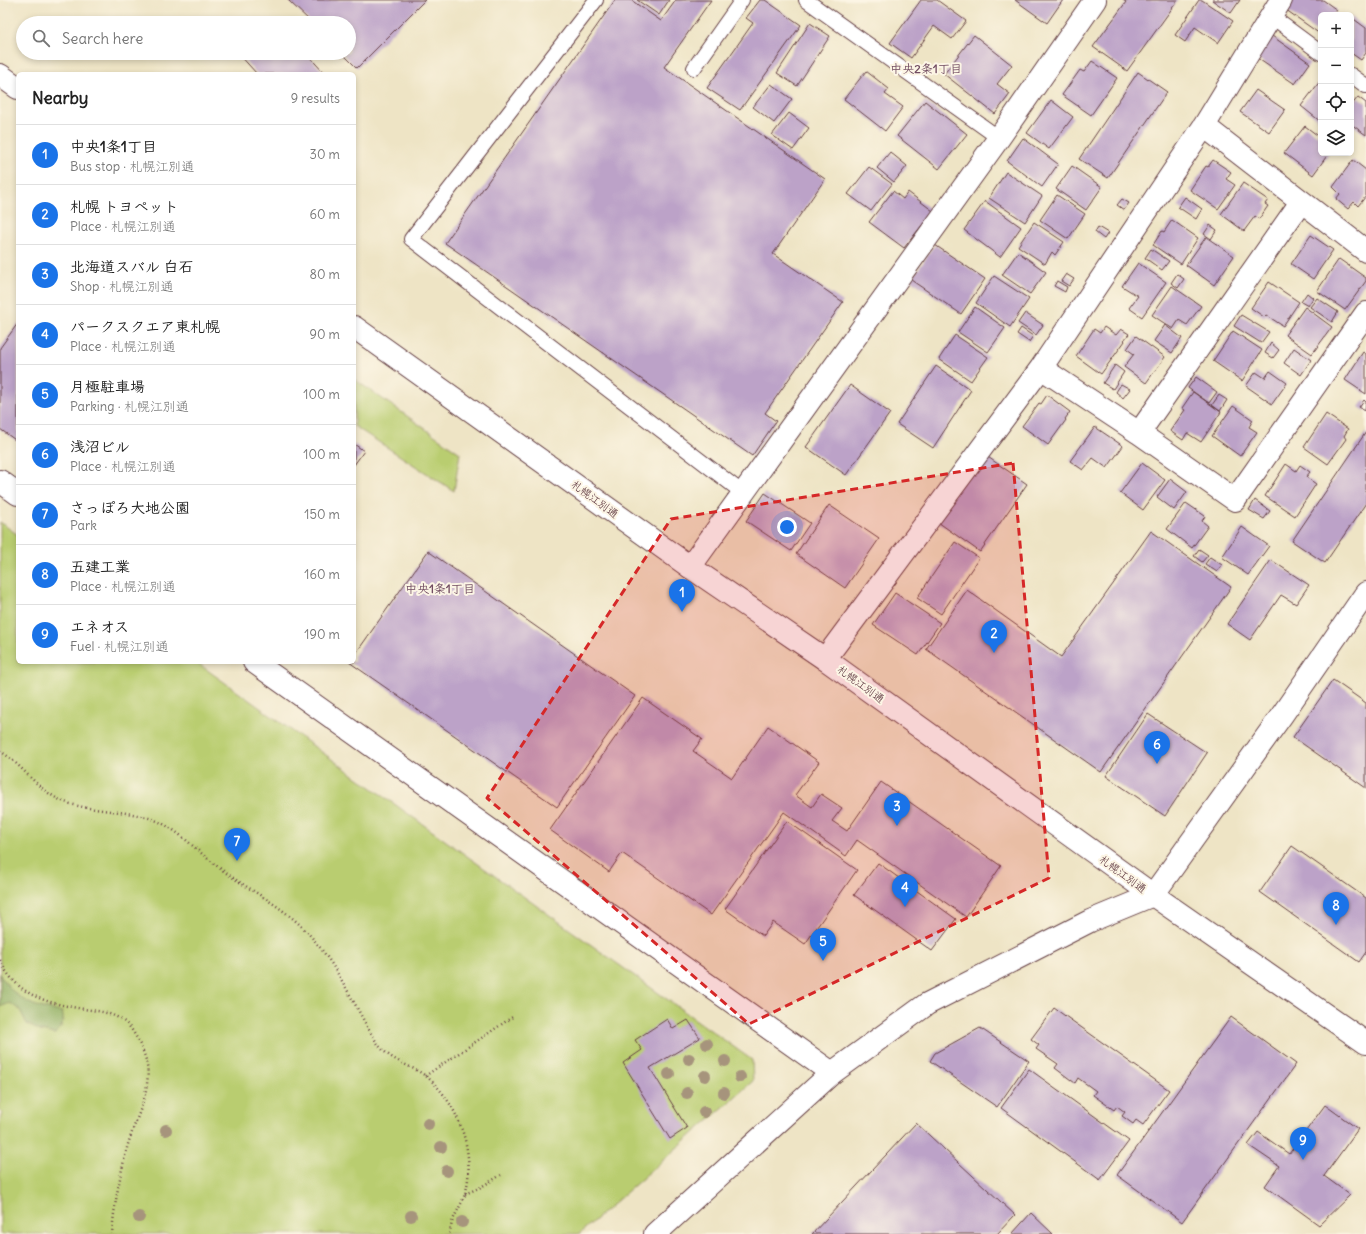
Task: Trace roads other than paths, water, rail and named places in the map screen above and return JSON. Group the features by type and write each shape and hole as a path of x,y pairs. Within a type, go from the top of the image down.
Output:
{"main road":[{"path":"690,567 999,138 1094,0"},
{"path":"825,659 1041,368 1204,126 1276,8"},
{"path":"0,75 16,87"},
{"path":"1204,126 1366,252"},
{"path":"1139,433 1302,202"},
{"path":"1041,368 1139,433 1235,500 1366,313"},
{"name":"札幌江別通","path":"356,328 690,567 825,659 1152,895 1366,1043"},
{"path":"0,481 16,493"},
{"path":"655,1234 832,1073 927,1004 1090,921 1152,895 1282,715 1366,593"},
{"path":"257,664 832,1073"}],"lane":[{"path":"596,0 411,239 743,493"},
{"path":"694,68 742,0"},
{"path":"806,0 999,138"},
{"path":"1276,8 1318,50"},
{"path":"1354,77 1366,86"}],"place":[{"name":"中央1条1丁目","path":"682,612"},
{"name":"札幌 トヨペット","path":"994,653"},
{"name":"浅沼ビル","path":"1157,764"},
{"name":"北海道スバル 白石","path":"897,826"},
{"name":"さっぽろ大地公園","path":"237,861"},
{"name":"パークスクエア東札幌","path":"905,907"},
{"name":"五建工業","path":"1336,925"},
{"name":"月極駐車場","path":"823,961"},
{"name":"エネオス","path":"1303,1160"}],"district":[{"name":"中央2条1丁目","path":"926,69"},
{"name":"中央1条1丁目","path":"440,589"}]}
